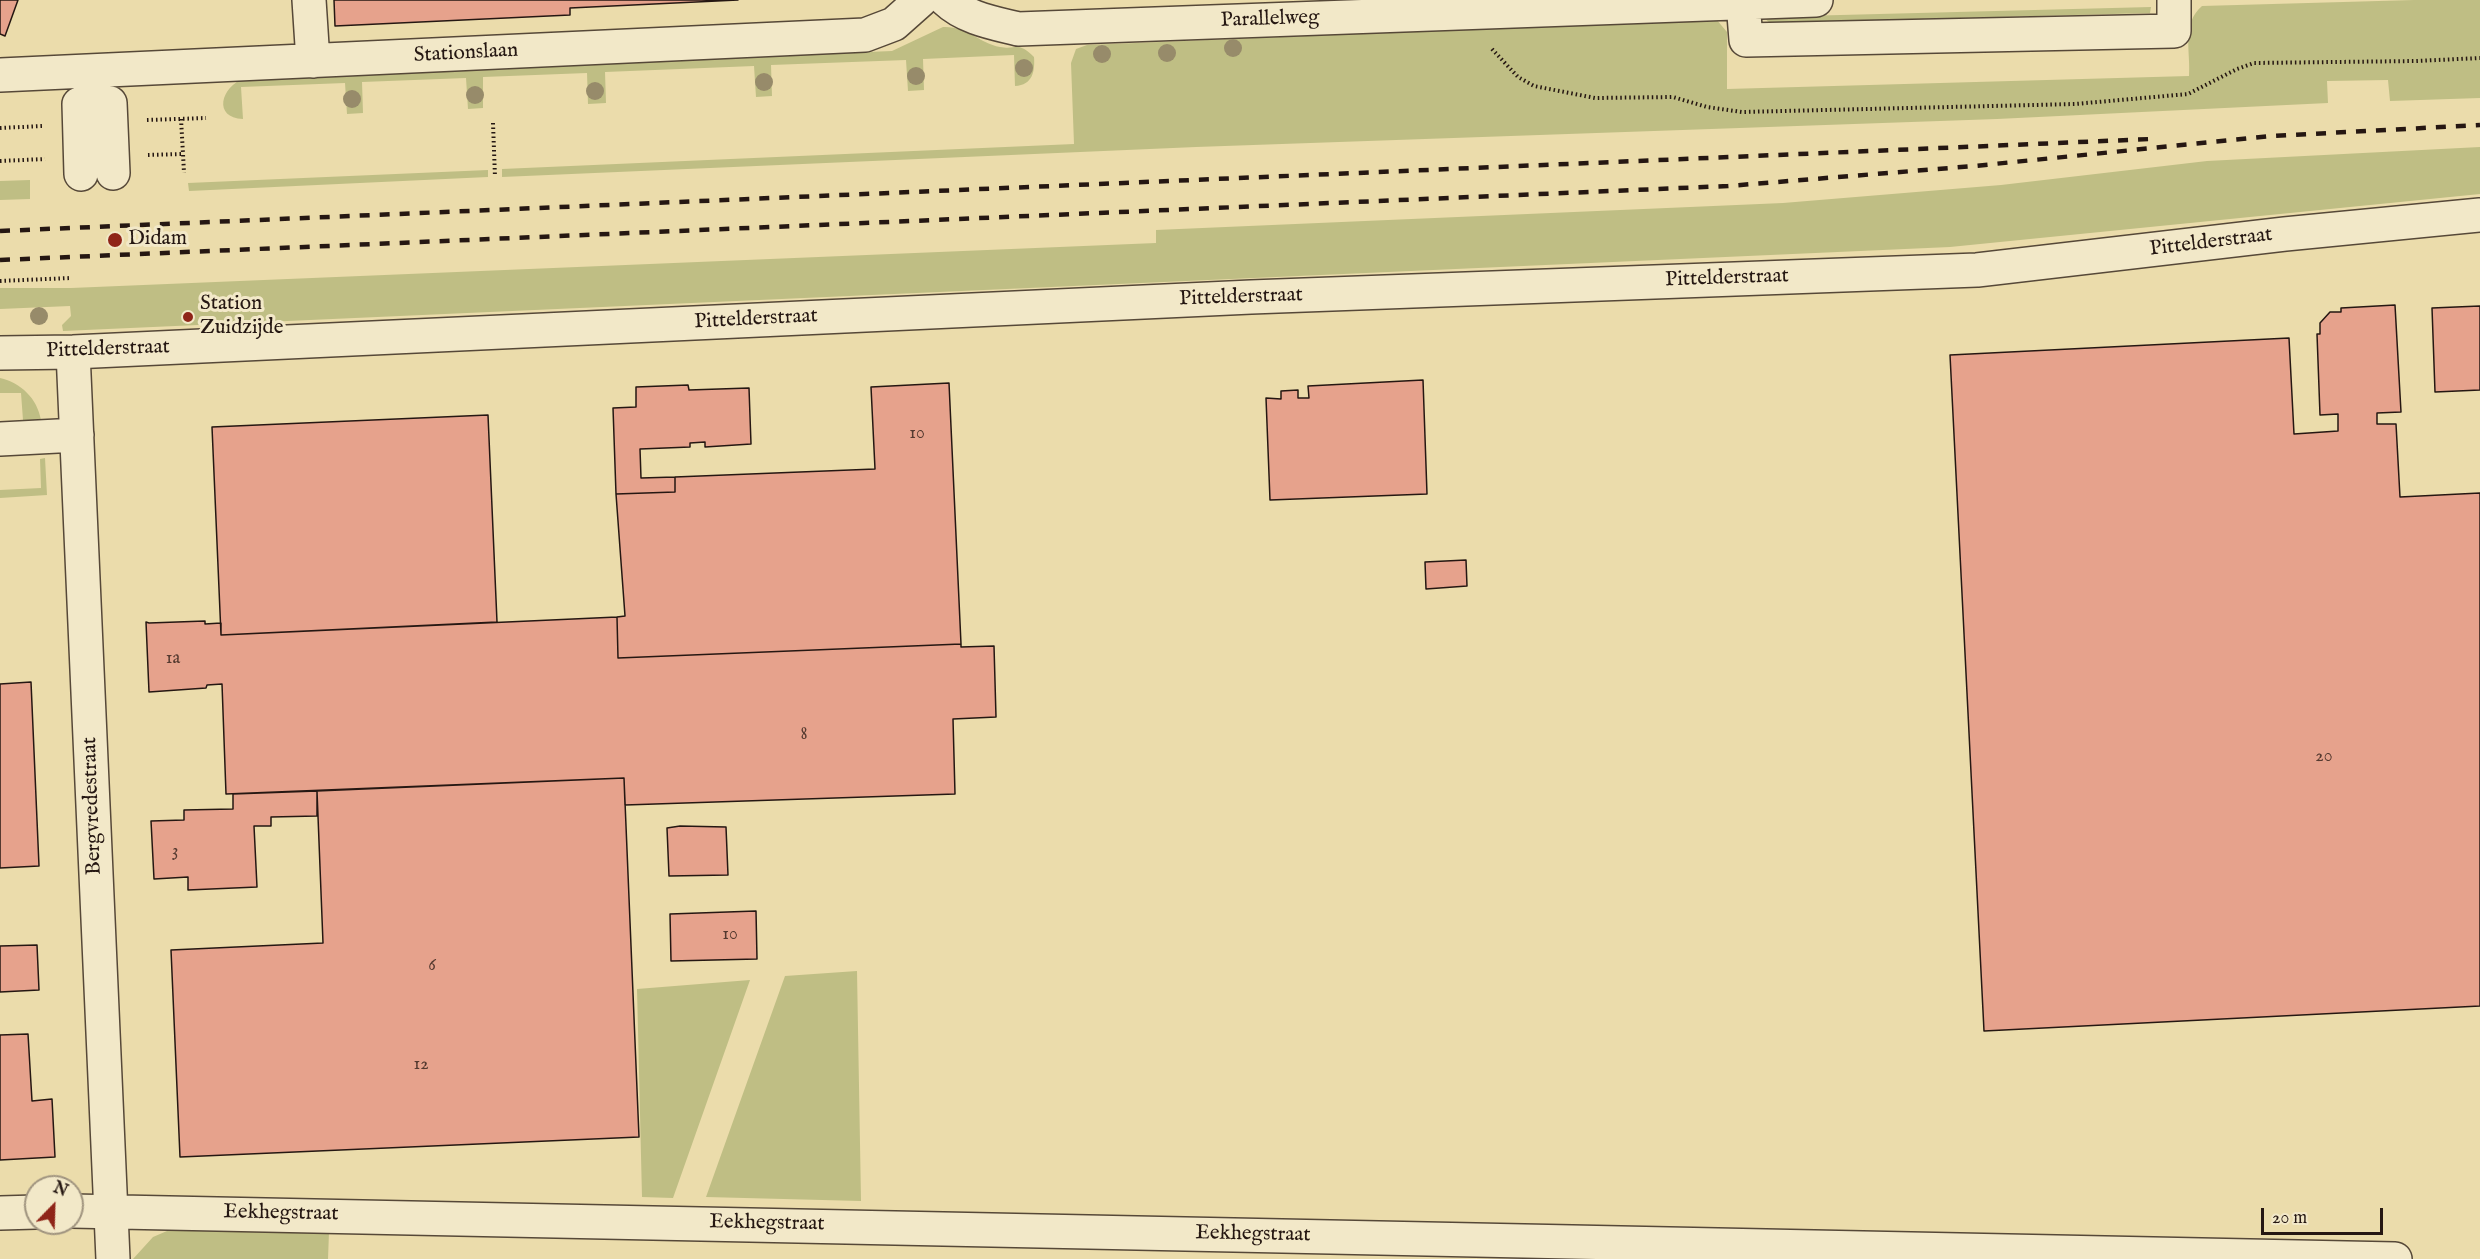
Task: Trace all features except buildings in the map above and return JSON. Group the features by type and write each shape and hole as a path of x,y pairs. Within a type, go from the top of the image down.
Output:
{"street":[{"path":"309,0 313,61"},
{"name":"Stationslaan","path":"0,75 865,35 894,24 921,0"},
{"name":"Parallelweg","path":"946,0 953,6 982,20 1018,28 1816,0"},
{"path":"1743,2 1746,40 2174,31 2174,0"},
{"path":"94,116 96,162"},
{"name":"Pittelderstraat","path":"0,353 74,352 1251,297 1977,270 2285,234 2480,215"},
{"name":"Bergvredestraat","path":"74,352 113,1259"},
{"path":"0,439 77,435"},
{"name":"Eekhegstraat","path":"84,1211 2395,1259"},
{"path":"0,1213 24,1212"}],"path":[{"path":"1484,41 1518,77 1534,86 1595,98 1672,97 1707,107 1742,112 2074,104 2188,94 2254,63 2416,61 2480,57"},
{"path":"0,128 94,116 206,118"},
{"path":"182,119 184,173"},
{"path":"493,123 495,177"},
{"path":"0,161 96,162 183,154"},
{"path":"0,281 71,278"}],"shaded area":[{"path":"2480,0 2480,98 2390,101 2388,80 2327,81 2328,103 1997,119 1196,147 502,177 502,169 1074,144 1071,63 1076,49 1087,45 1716,19 1727,32 1727,89 2189,76 2189,30 2195,13 2202,6"},
{"path":"2151,7 2150,13 1770,23 1763,17"},
{"path":"943,27 959,29 1000,47 1024,49 1034,57 1032,76 1026,83 1015,86 1014,55 923,59 924,90 908,91 906,60 771,65 772,96 756,97 754,66 605,72 606,103 588,104 587,73 483,77 483,108 468,109 466,78 362,82 363,113 347,114 345,83 241,87 243,119 227,113 223,101 230,88 245,78 892,51"},
{"path":"2480,147 2480,194 1950,247 63,331 62,325 71,316 70,306 0,309 0,288 71,288 1156,243 1156,230 1783,203 2001,185 2207,161"},
{"path":"488,170 488,177 189,191 188,183"},
{"path":"30,180 30,199 0,200 0,181"},
{"path":"0,378 15,384 32,398 41,420 23,420 21,393 0,393"},
{"path":"45,458 47,495 0,498 0,490 41,488 40,459"},
{"path":"857,971 861,1201 706,1197 785,976"},
{"path":"750,980 673,1198 642,1197 637,989"},
{"path":"174,1228 329,1232 328,1259 133,1259 153,1237"}],"railway":[{"path":"0,260 1728,186 1974,166 2272,136 2480,125"},
{"path":"0,231 2151,139"}],"place":[{"name":"Didam","path":"115,240"},
{"name":"Station Zuidzijde","path":"188,317"}]}
